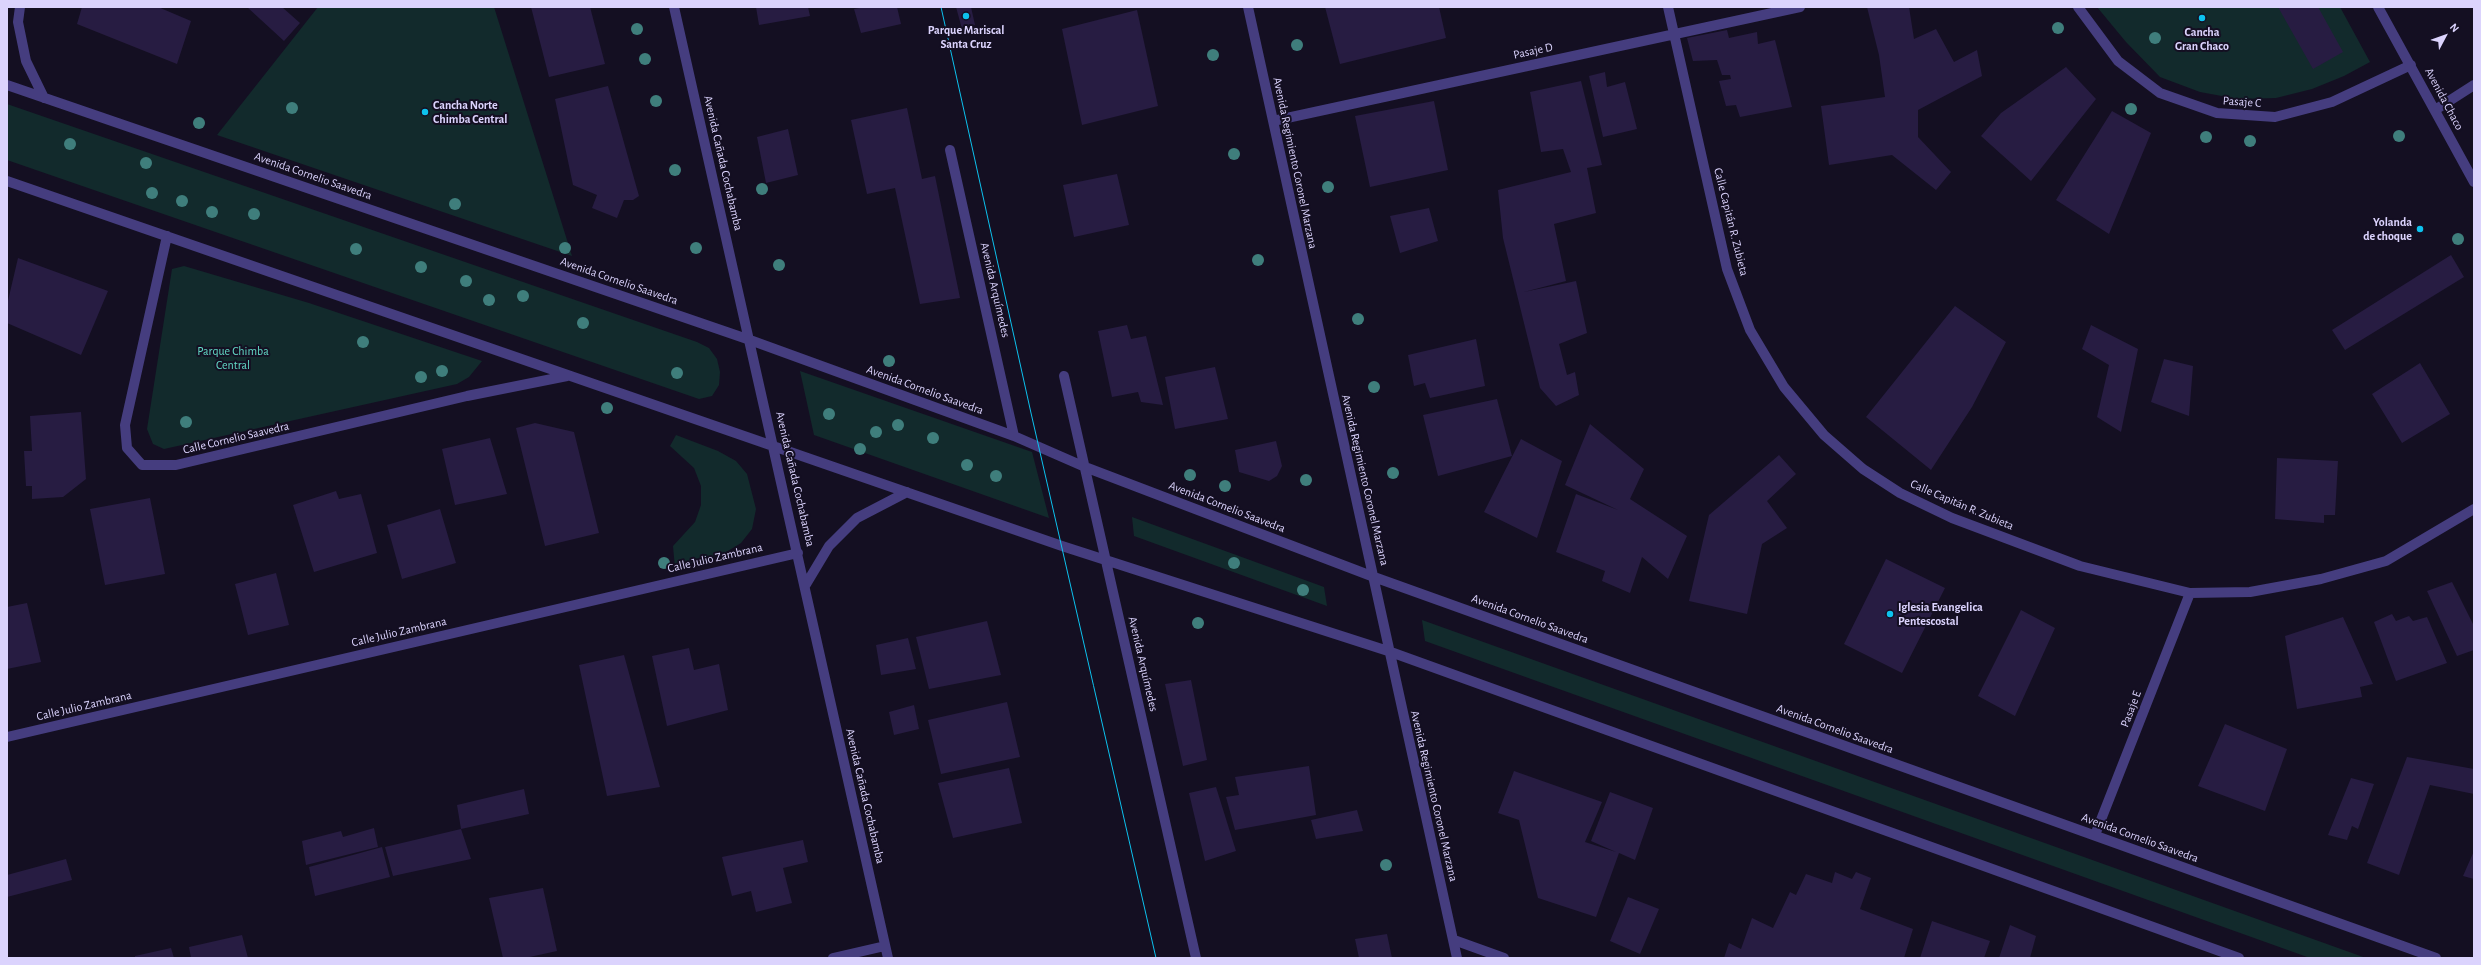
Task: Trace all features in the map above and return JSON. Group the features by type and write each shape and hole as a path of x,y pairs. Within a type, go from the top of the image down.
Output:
{"street":[{"path":"20,7 18,22 26,62 44,98"},
{"name":"Avenida Cañada Cochabamba","path":"674,7 798,552 888,958"},
{"name":"Avenida Regimiento Coronel Marzana","path":"1248,7 1359,518 1374,577 1388,651 1457,958"},
{"name":"Calle Capitán R. Zubieta","path":"1668,7 1729,275 1750,330 1784,387 1824,435 1863,469 1900,493 1952,518 2080,566 2190,592 2250,592 2321,579 2386,560 2474,508"},
{"name":"Pasaje D","path":"1273,121 1673,33 1800,7"},
{"name":"Pasaje C","path":"2078,7 2118,61 2160,94 2218,113 2275,117 2332,102 2411,66"},
{"name":"Avenida Chaco","path":"2378,7 2474,182"},
{"name":"Avenida Cornelio Saavedra","path":"7,85 750,340 1014,436 1085,467 1374,577 2436,958"},
{"path":"2435,110 2474,85"},
{"name":"Avenida Arquímedes","path":"950,150 1014,436"},
{"path":"7,181 774,448 1388,651 2239,958"},
{"name":"Calle Cornelio Saavedra","path":"167,236 125,425 127,448 142,465 176,465 467,396 568,376"},
{"name":"Avenida Arquímedes","path":"1064,376 1196,958"},
{"path":"805,586 830,546 857,518 907,492"},
{"name":"Calle Julio Zambrana","path":"7,737 798,552"},
{"name":"Pasaje E","path":"2095,835 2190,592"},
{"path":"1454,940 1504,958"},
{"path":"833,958 885,946"}],"green space":[{"path":"318,7 494,7 572,256 217,135"},
{"path":"2097,7 2340,7 2370,62 2344,76 2312,89 2276,98 2238,99 2200,92 2160,77 2126,42"},
{"path":"7,104 697,342 709,348 717,359 720,372 719,385 712,396 699,399 7,160"},
{"name":"Parque Chimba Central","path":"184,266 309,303 482,361 469,377 457,384 164,449 153,444 147,429 172,269"},
{"path":"800,371 1032,452 1049,518 814,435"},
{"path":"676,435 718,451 736,461 747,474 756,509 752,529 741,543 723,554 675,568 673,546 695,522 701,505 701,486 694,468 670,446"},
{"path":"1132,517 1324,587 1327,606 1134,536"},
{"path":"1422,620 2366,958 2310,958 1425,641"}],"building":[{"path":"82,7 158,7 191,21 177,64 77,24"},
{"path":"247,7 282,7 300,23 284,41"},
{"path":"531,7 590,7 605,64 549,77"},
{"path":"756,7 808,7 810,16 759,25"},
{"path":"865,7 897,7 901,24 861,33 854,9"},
{"name":"Parque Mariscal Santa Cruz","path":"956,7 971,7 975,25 962,29"},
{"path":"1325,7 1439,7 1446,38 1340,64"},
{"path":"1867,7 1909,7 1914,39 1936,29 1954,62 1977,50 1982,76 1918,110 1918,137 1951,172 1936,190 1892,155 1829,165 1821,106 1885,97 1879,55"},
{"path":"2278,7 2318,7 2343,52 2313,69"},
{"path":"1137,10 1158,106 1082,125 1062,29"},
{"path":"1727,30 1729,38 1757,32 1758,44 1775,40 1792,107 1740,117 1736,105 1726,106 1719,81 1731,79 1730,75 1722,75 1717,60 1693,61 1687,38"},
{"path":"2066,67 2096,99 2031,181 1981,136 2001,113"},
{"path":"1605,72 1607,87 1625,82 1637,129 1603,137 1589,76"},
{"path":"1581,81 1602,165 1587,168 1596,213 1554,224 1566,281 1524,292 1576,281 1587,333 1559,344 1567,375 1575,372 1579,395 1556,406 1540,388 1503,238 1498,190 1571,172 1563,149 1541,152 1530,92"},
{"path":"608,86 639,196 633,200 624,200 617,218 592,208 597,195 573,185 555,99"},
{"path":"1434,101 1448,170 1370,187 1355,116"},
{"path":"907,108 922,179 935,176 960,298 920,304 895,188 867,194 851,120"},
{"path":"2112,111 2151,133 2109,234 2056,200"},
{"path":"788,129 798,175 766,183 757,137"},
{"path":"1117,174 1129,225 1074,237 1063,185"},
{"path":"1429,208 1438,241 1400,253 1390,216"},
{"path":"2451,255 2464,277 2345,350 2332,330"},
{"path":"18,258 108,291 81,355 7,323 7,305"},
{"path":"1955,306 2006,342 1972,407 1931,470 1866,417"},
{"path":"1127,325 1131,339 1146,336 1163,405 1141,402 1138,392 1112,397 1098,331"},
{"path":"2091,325 2138,349 2121,432 2097,417 2109,365 2082,349"},
{"path":"1476,339 1485,386 1430,398 1425,383 1414,386 1408,355"},
{"path":"2164,359 2193,366 2189,416 2151,402"},
{"path":"2420,363 2450,414 2402,443 2372,394"},
{"path":"1215,367 1228,419 1175,429 1165,377"},
{"path":"1497,399 1512,456 1438,476 1423,415"},
{"path":"81,412 86,479 63,497 32,499 32,486 26,486 24,451 32,451 30,416"},
{"path":"535,423 574,432 599,533 545,546 516,428"},
{"path":"1590,424 1644,469 1630,499 1687,536 1668,579 1642,557 1630,593 1602,581 1605,571 1556,552 1576,494 1618,510 1565,485"},
{"path":"490,438 507,494 455,505 442,449"},
{"path":"1521,439 1562,461 1537,538 1484,512"},
{"path":"1276,441 1282,466 1277,476 1269,481 1239,472 1235,450"},
{"path":"1779,455 1796,474 1767,501 1787,528 1762,544 1747,614 1689,601 1709,515"},
{"path":"2277,458 2338,461 2335,515 2324,515 2324,523 2275,519"},
{"path":"336,491 339,499 361,494 377,553 314,572 293,505"},
{"path":"150,498 165,574 105,585 90,509"},
{"path":"440,509 456,563 402,579 387,525"},
{"path":"1886,559 1945,588 1902,673 1844,644"},
{"path":"276,573 289,625 248,635 235,584"},
{"path":"2452,582 2474,626 2474,650 2457,656 2427,591"},
{"path":"27,603 41,662 7,669 7,607"},
{"path":"2021,610 2055,628 2015,716 1978,696"},
{"path":"2392,614 2396,621 2409,616 2413,621 2427,617 2447,663 2396,681 2374,622"},
{"path":"2343,617 2373,684 2360,687 2362,697 2297,709 2285,636"},
{"path":"987,621 1001,675 929,689 916,637"},
{"path":"908,638 916,669 881,675 876,645"},
{"path":"689,648 694,670 719,664 728,710 667,726 652,656"},
{"path":"624,655 660,787 607,796 579,665"},
{"path":"1191,680 1207,760 1183,766 1165,684"},
{"path":"1007,702 1020,757 941,774 928,720"},
{"path":"914,705 919,729 894,735 889,712"},
{"path":"2225,724 2287,749 2265,811 2198,786"},
{"path":"2407,757 2474,769 2474,794 2430,785 2399,875 2367,863"},
{"path":"1309,766 1316,815 1235,830 1226,797 1239,795 1235,777"},
{"path":"1009,768 1022,823 953,838 938,783"},
{"path":"1514,771 1602,802 1585,842 1616,852 1591,841 1610,792 1653,808 1635,860 1619,853 1596,917 1538,898 1519,820 1498,813"},
{"path":"2351,778 2374,784 2358,829 2352,826 2347,840 2328,835"},
{"path":"1216,787 1236,851 1205,861 1189,793"},
{"path":"524,789 529,814 461,829 457,805"},
{"path":"1357,810 1363,831 1316,839 1311,820"},
{"path":"374,828 378,847 306,865 302,841 341,831 343,837"},
{"path":"461,829 471,859 393,876 385,847"},
{"path":"803,840 808,862 783,868 792,903 756,912 751,891 732,896 722,857"},
{"path":"382,847 390,877 315,896 309,867"},
{"path":"2474,851 2474,879 2463,876"},
{"path":"66,859 72,880 7,897 7,875"},
{"path":"1835,872 1852,879 1856,872 1871,878 1860,909 1913,929 1904,958 1724,958 1729,943 1741,949 1752,918 1773,928 1790,892 1796,895 1806,874 1832,883"},
{"path":"543,888 557,951 525,958 503,958 489,898"},
{"path":"1628,897 1659,909 1640,954 1610,941"},
{"path":"1932,921 1990,941 1984,958 1920,958"},
{"path":"2010,925 2036,936 2030,958 1999,958"},
{"path":"1387,934 1392,958 1359,958 1355,939"},
{"path":"242,935 248,958 191,958 189,947"},
{"path":"171,948 174,958 135,958 135,956"}],"tram line":[{"path":"941,7 1031,413 1156,958"}],"place":[{"name":"Parque Mariscal Santa Cruz","path":"966,16"},
{"name":"Cancha Gran Chaco","path":"2202,18"},
{"name":"Cancha Norte Chimba Central","path":"425,112"},
{"name":"Yolanda de choque","path":"2420,229"},
{"name":"Iglesia Evangelica Pentescostal","path":"1890,614"}]}
